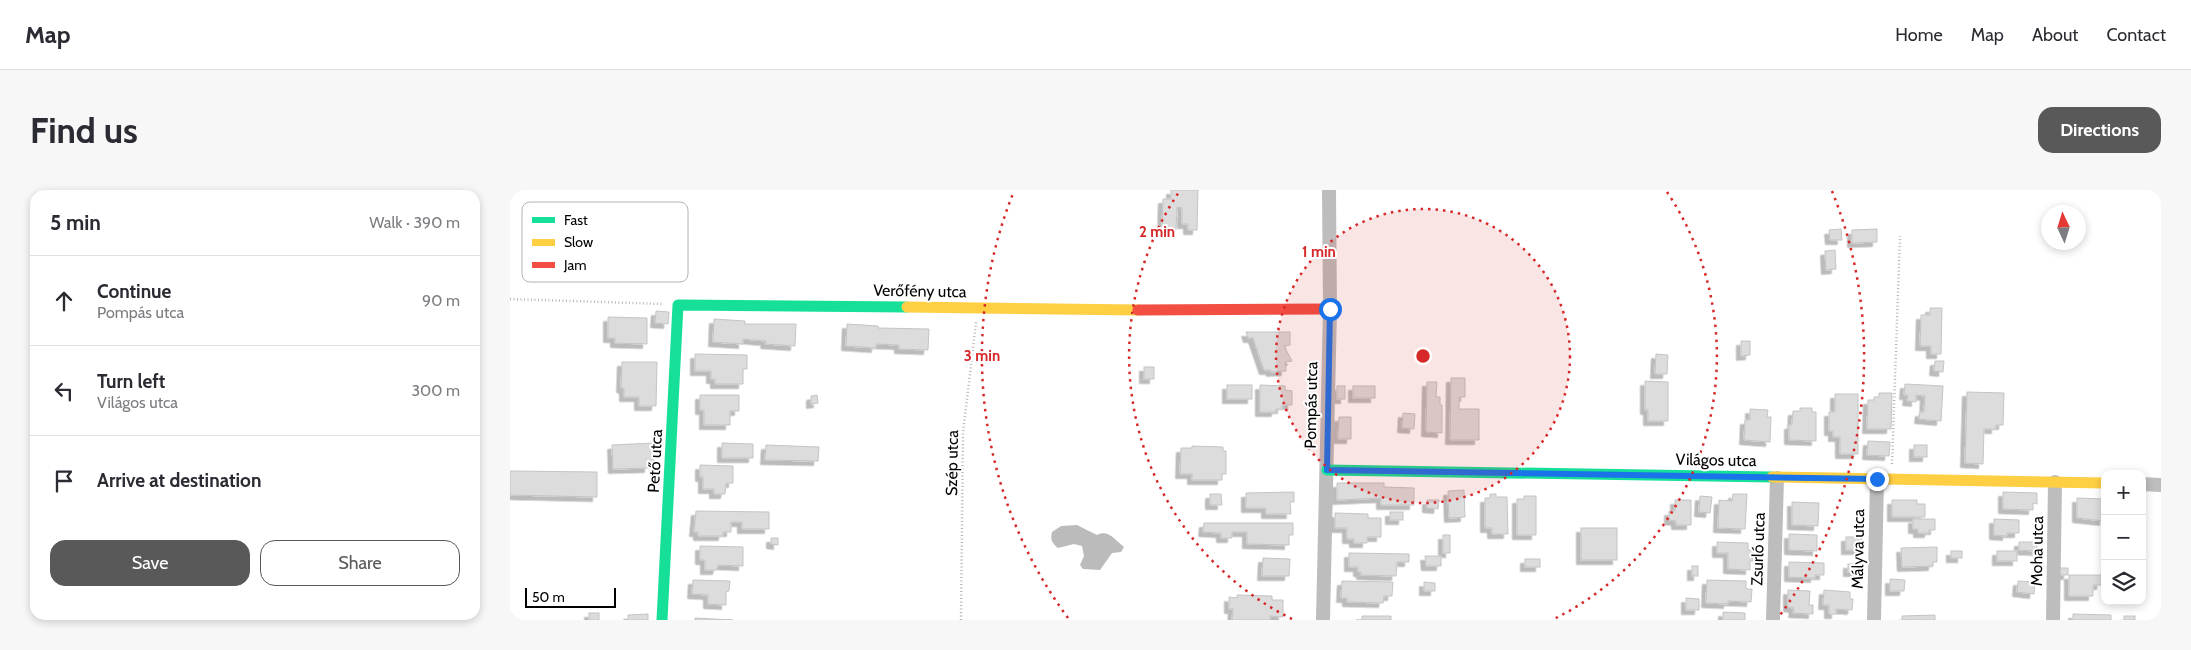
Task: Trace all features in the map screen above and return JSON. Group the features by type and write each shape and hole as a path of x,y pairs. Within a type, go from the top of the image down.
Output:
{"street":[{"name":"Pompás utca","path":"1323,620 1330,309 1329,190"},
{"name":"Verőfény utca","path":"678,305 1330,309"},
{"name":"Pető utca","path":"662,620 678,305"},
{"name":"Világos utca","path":"1327,470 2101,483"},
{"name":"Zsurló utca","path":"1773,620 1777,478"},
{"name":"Mályva utca","path":"1874,620 1884,480"},
{"name":"Moha utca","path":"2054,620 2055,482"},
{"path":"2146,484 2161,485"}],"path":[{"path":"1884,480 1900,236"},
{"path":"510,299 678,305"},
{"name":"Szép utca","path":"961,620 963,433 978,308"}],"shaded area":[{"path":"1077,525 1097,535 1108,534 1124,547 1121,552 1112,553 1100,570 1083,569 1080,565 1084,556 1082,546 1074,544 1058,548 1051,539 1052,532 1061,526"}],"building":[{"path":"1171,190 1198,190 1197,230 1188,230 1188,224 1182,224 1182,208 1177,207 1176,230 1162,229 1163,199 1171,199"},
{"path":"1841,229 1842,240 1830,240 1829,230"},
{"path":"1877,229 1877,242 1852,243 1852,230"},
{"path":"1835,250 1836,269 1826,270 1825,251"},
{"path":"1930,308 1942,308 1941,354 1931,354 1931,346 1920,346 1921,315 1930,315"},
{"path":"656,311 669,312 668,324 655,323"},
{"path":"608,317 647,318 647,344 615,343 615,338 608,338"},
{"path":"714,319 745,321 745,324 796,324 795,346 765,344 766,341 743,339 743,344 713,342"},
{"path":"847,324 878,326 878,328 929,329 928,350 899,349 899,345 876,344 876,348 846,346"},
{"path":"1246,332 1290,332 1290,345 1284,346 1292,361 1285,362 1286,371 1271,372 1271,370 1264,370 1253,338 1248,338"},
{"path":"1741,341 1750,341 1750,355 1741,356"},
{"path":"695,354 747,355 747,369 743,369 743,384 715,384 715,379 711,379 711,371 695,371"},
{"path":"1656,354 1668,355 1667,374 1655,374"},
{"path":"1935,361 1944,361 1943,372 1934,371"},
{"path":"622,362 657,362 656,406 639,406 639,397 624,397 624,389 621,388"},
{"path":"1144,367 1154,367 1154,379 1144,379"},
{"path":"1451,378 1465,378 1465,397 1459,397 1459,409 1479,409 1479,440 1450,440"},
{"path":"1645,381 1668,382 1668,421 1648,421 1648,410 1645,410"},
{"path":"1427,382 1437,382 1436,397 1440,397 1440,405 1442,405 1442,433 1426,432"},
{"path":"1905,384 1943,386 1941,421 1919,419 1920,412 1924,412 1925,396 1916,395 1916,402 1907,401 1908,395 1904,395"},
{"path":"1227,385 1252,385 1252,399 1227,399"},
{"path":"1260,385 1285,386 1285,390 1292,391 1292,405 1282,405 1282,409 1276,409 1276,412 1260,412"},
{"path":"1337,386 1345,386 1345,399 1337,399"},
{"path":"1353,386 1375,386 1375,398 1353,398"},
{"path":"1967,392 2004,393 2003,425 1996,425 1996,429 1984,429 1983,464 1965,463"},
{"path":"1879,393 1892,393 1891,429 1867,429 1868,400 1874,400 1874,397 1879,397"},
{"path":"1835,394 1858,394 1858,454 1840,454 1840,437 1833,437 1833,431 1829,431 1829,412 1835,412"},
{"path":"700,395 739,395 739,411 730,411 730,425 704,425 704,410 700,410"},
{"path":"817,395 818,403 811,404 811,396"},
{"path":"1800,408 1812,408 1812,412 1816,412 1816,441 1789,440 1789,425 1792,425 1793,411 1800,411"},
{"path":"1750,409 1768,410 1767,417 1771,417 1770,442 1744,440 1745,420 1750,420"},
{"path":"1403,413 1415,414 1414,429 1402,428"},
{"path":"1339,417 1351,417 1351,439 1338,439"},
{"path":"1868,441 1890,442 1889,456 1867,455"},
{"path":"653,443 654,462 649,462 649,468 613,469 612,445"},
{"path":"722,443 753,444 753,458 722,458"},
{"path":"766,445 819,447 818,461 765,460"},
{"path":"1914,445 1927,445 1927,457 1914,457"},
{"path":"1192,446 1223,447 1223,451 1226,451 1226,474 1222,474 1222,480 1192,480 1192,474 1180,474 1181,448 1192,448"},
{"path":"700,465 733,466 733,483 726,483 725,494 714,494 714,489 703,489"},
{"path":"510,471 597,472 597,497 510,495"},
{"path":"1337,483 1384,483 1384,487 1414,488 1414,505 1381,505 1381,498 1337,500"},
{"path":"1464,490 1465,517 1449,518 1448,491"},
{"path":"1294,492 1294,502 1290,502 1291,514 1266,514 1266,508 1246,508 1246,493"},
{"path":"2003,492 2037,493 2037,504 2033,503 2033,510 2003,509"},
{"path":"1210,494 1221,494 1222,505 1210,505"},
{"path":"1490,494 1496,494 1496,497 1507,497 1508,534 1492,534 1492,528 1485,528 1485,498 1490,498"},
{"path":"1733,494 1747,494 1745,529 1718,528 1719,500 1732,501"},
{"path":"1524,496 1536,496 1536,535 1517,535 1517,499 1524,499"},
{"path":"1700,496 1712,497 1710,513 1699,512"},
{"path":"2077,498 2101,499 2101,521 2077,518"},
{"path":"1427,500 1439,500 1438,509 1427,508"},
{"path":"1675,500 1691,500 1691,525 1676,525 1676,521 1669,520 1669,511 1675,511"},
{"path":"1892,500 1917,500 1917,504 1925,504 1925,517 1892,517"},
{"path":"1792,502 1819,503 1818,526 1792,525"},
{"path":"696,511 769,512 769,529 742,529 742,522 731,522 731,532 723,532 723,536 698,536 698,532 694,532"},
{"path":"1390,512 1403,512 1403,520 1390,520"},
{"path":"1335,513 1368,514 1368,518 1381,518 1381,537 1367,537 1367,543 1354,543 1354,539 1347,539 1347,528 1335,528"},
{"path":"1913,519 1935,519 1935,530 1929,530 1929,533 1918,533 1918,529 1913,529"},
{"path":"1994,519 2019,520 2019,533 2007,533 2007,536 1994,535"},
{"path":"1204,523 1293,523 1293,535 1289,535 1289,545 1247,544 1247,532 1232,532 1232,538 1221,538 1221,533 1203,532"},
{"path":"1581,528 1617,528 1617,560 1581,560"},
{"path":"1789,534 1817,535 1817,551 1789,550"},
{"path":"1443,535 1450,535 1450,553 1443,553"},
{"path":"1846,537 1862,537 1862,550 1846,550"},
{"path":"771,538 778,538 778,545 771,544"},
{"path":"1717,542 1748,543 1748,550 1753,550 1753,561 1750,561 1750,570 1728,569 1728,553 1717,553"},
{"path":"2019,542 2037,542 2037,551 2019,550"},
{"path":"700,546 743,547 743,566 718,565 717,570 705,570 705,560 700,560"},
{"path":"1937,547 1937,562 1933,562 1933,566 1902,567 1901,548"},
{"path":"1951,551 1962,551 1962,558 1951,558"},
{"path":"1997,551 2017,551 2017,561 1997,561"},
{"path":"1349,553 1409,554 1409,562 1397,562 1396,576 1361,575 1361,572 1358,572 1358,567 1349,567"},
{"path":"1425,556 1441,556 1441,566 1426,566"},
{"path":"1263,558 1290,559 1289,576 1262,576"},
{"path":"1525,559 1540,559 1540,567 1525,567"},
{"path":"1789,562 1824,563 1824,575 1815,575 1815,578 1789,577"},
{"path":"1848,564 1862,564 1862,572 1848,572"},
{"path":"1692,566 1698,566 1698,576 1692,576"},
{"path":"2058,568 2068,568 2068,575 2058,575"},
{"path":"2069,575 2101,575 2101,585 2093,585 2093,596 2069,596"},
{"path":"1890,579 1905,580 1904,591 1890,591"},
{"path":"693,580 730,581 729,591 726,592 726,605 708,604 708,595 692,594"},
{"path":"1707,580 1746,581 1746,589 1752,589 1751,602 1728,601 1728,604 1706,603"},
{"path":"1342,581 1393,582 1392,596 1384,596 1383,603 1347,602 1347,598 1341,598"},
{"path":"2018,581 2035,582 2034,594 2017,592"},
{"path":"1424,582 1435,583 1435,591 1424,591"},
{"path":"1788,590 1810,591 1809,605 1813,605 1813,614 1793,613 1794,608 1788,607"},
{"path":"1824,590 1850,592 1850,599 1853,599 1852,610 1836,609 1836,614 1829,614 1829,605 1823,605"},
{"path":"1237,595 1272,596 1272,600 1283,600 1283,617 1270,616 1270,620 1232,620 1233,609 1229,609 1229,597 1237,598"},
{"path":"1686,598 1699,599 1699,610 1686,610"},
{"path":"1723,612 1745,613 1745,620 1723,620"},
{"path":"589,613 599,613 599,620 589,620"},
{"path":"648,614 648,620 628,620 628,615"},
{"path":"2073,614 2111,615 2111,620 2073,620"},
{"path":"1935,615 1935,620 1902,620 1902,616"},
{"path":"1362,616 1391,616 1391,620 1362,620"},
{"path":"2124,616 2135,616 2135,620 2124,620"},
{"path":"695,618 733,620 695,620"}],"traffic: fast":[{"path":"662,620 678,305 907,307"},
{"path":"1327,470 1772,477"}],"traffic: slow":[{"path":"907,307 1138,310"},
{"path":"1772,477 2101,483"}],"traffic: jam":[{"path":"1138,310 1330,309"}],"route":[{"path":"1330,309 1327,470 1877,479"}]}
